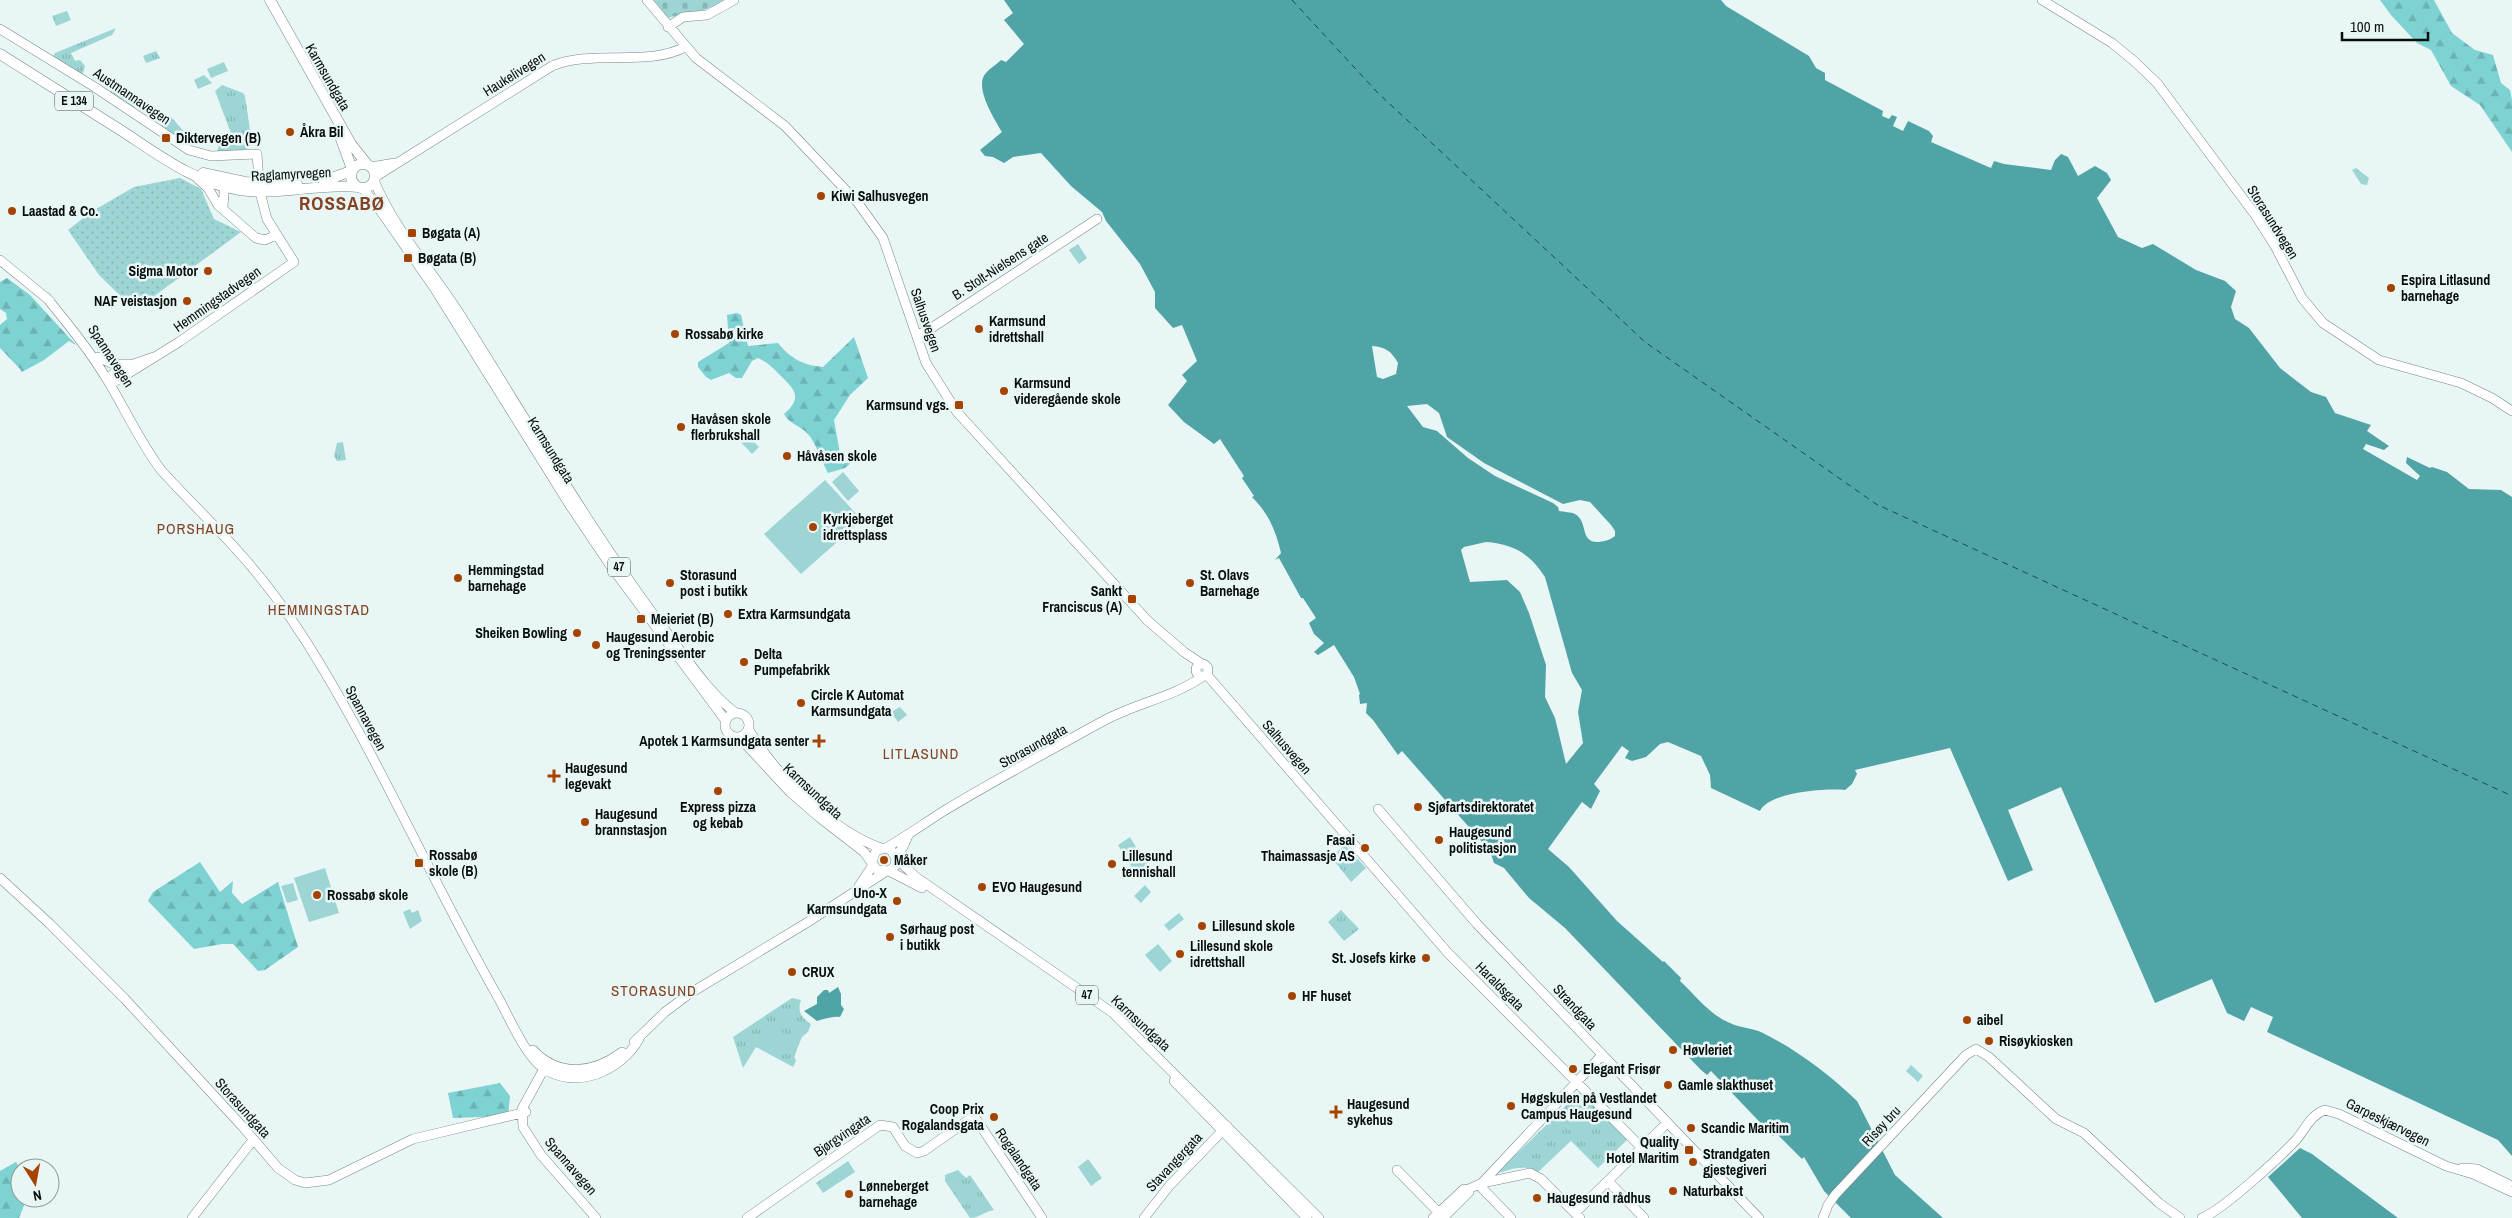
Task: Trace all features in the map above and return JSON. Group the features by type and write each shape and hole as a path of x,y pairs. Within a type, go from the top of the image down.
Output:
{"highway":[{"name":"Karmsundgata","path":"265,0 335,127 352,170"},
{"name":"Karmsundgata","path":"270,0 351,144 369,165"},
{"name":"Raglamyrvegen","path":"0,54 147,147 164,160 197,176 262,192 337,186 360,187"},
{"name":"Raglamyrvegen","path":"147,147 224,184 308,183 335,179 352,170"},
{"name":"E 134","path":"352,170 359,164 369,165"},
{"path":"352,170 351,178 360,187 370,186 375,178 369,165"}],"main road":[{"name":"Salhusvegen","path":"647,0 685,48 785,126 870,218 887,248 930,371 957,412 1113,584 1152,624 1184,652 1347,836"},
{"path":"668,26 683,17 707,15 734,0"},
{"name":"Storasundvegen","path":"2042,0 2112,43 2157,83 2265,229 2302,298 2318,318 2380,360 2461,383 2487,395 2512,411"},
{"name":"Austmannavegen","path":"0,29 93,86 189,150 211,156 257,154 259,180"},
{"name":"Haukelivegen","path":"375,178 395,163 560,62 587,58 666,55 685,48"},
{"path":"369,165 395,163"},
{"path":"197,176 208,188 215,201 256,238 265,240 276,235 267,219 261,196"},
{"name":"Karmsundgata","path":"375,178 386,206 441,285 598,536 684,654 725,704 736,713"},
{"path":"215,201 224,184"},
{"path":"223,207 224,184"},
{"name":"Karmsundgata","path":"360,187 377,206 435,289 571,507 610,565 726,721"},
{"name":"B. Stolt-Nielsens gate","path":"917,335 930,330 1097,220"},
{"name":"Hemmingstadvegen","path":"111,379 154,357 294,262 276,235"},
{"name":"Spannavegen","path":"0,260 65,314 98,356 140,438 161,470 256,573 304,637 340,697 479,964 522,1040 546,1067"},
{"name":"Spannavegen","path":"46,297 111,379"},
{"path":"98,356 113,364 138,363"},
{"name":"Hemmingstadvegen","path":"111,379 138,363 154,357"},
{"name":"Storasundgata","path":"884,848 908,836 947,809 1097,724 1128,709 1176,691 1200,671"},
{"path":"726,721 731,715 736,713"},
{"name":"47","path":"736,713 747,717 749,730"},
{"name":"47","path":"726,721 728,732 739,737"},
{"path":"739,737 749,730"},
{"name":"Karmsundgata","path":"749,730 757,744 806,798 856,837 884,848"},
{"name":"Karmsundgata","path":"739,737 803,804 864,852 873,863"},
{"name":"Strandgata","path":"1378,808 1477,924 1759,1218"},
{"name":"Storasundgata","path":"896,857 908,836"},
{"name":"Haraldsgata","path":"1347,836 1448,953 1642,1148"},
{"path":"856,890 873,863 874,853 884,848"},
{"name":"47","path":"884,848 896,857"},
{"path":"523,1113 538,1094 546,1067 573,1078 602,1073 619,1062 665,1012 689,994 887,871 894,866 896,857"},
{"name":"Karmsundgata","path":"896,857 929,886 1113,1013 1307,1218"},
{"name":"47","path":"873,863 879,871 887,871"},
{"name":"Karmsundgata","path":"887,871 929,892 1105,1013 1319,1218"},
{"name":"Storasundgata","path":"0,878 50,924 125,999 286,1176 295,1180 314,1183 336,1177 395,1146 413,1139 523,1113"},
{"name":"Risøy bru","path":"1823,1218 1828,1205 1835,1195 1966,1055 1974,1050 1982,1051 2056,1118 2084,1133 2158,1203 2180,1218"},
{"path":"1441,1217 1479,1185 1602,1055"},
{"name":"Garpeskjærvegen","path":"2202,1218 2219,1208 2249,1182 2297,1139 2315,1115 2325,1110 2353,1120 2452,1168 2473,1174 2512,1192"},
{"name":"Spannavegen","path":"523,1113 523,1128 541,1155 596,1218"},
{"name":"Bjørgvingata","path":"747,1218 880,1125 894,1127 905,1146 916,1153 924,1151 974,1116"},
{"name":"Rogalandgata","path":"974,1116 1042,1218"},
{"path":"1462,1192 1479,1185 1530,1173 1541,1179 1577,1216 1608,1180 1667,1123"},
{"name":"Stavangergata","path":"1144,1218 1170,1185 1224,1129"},
{"path":"192,1218 254,1140"},
{"name":"Garpeskjærvegen","path":"2452,1168 2477,1169 2512,1186"},
{"path":"1397,1170 1441,1217"},
{"path":"1441,1217 1472,1182 1489,1174"},
{"path":"1608,1180 1644,1218"},
{"path":"1479,1185 1511,1218"}],"green space":[{"path":"654,0 723,0 703,10 668,18"},
{"path":"2380,0 2434,0 2452,33 2475,50 2493,55 2501,83 2510,90 2512,100 2512,152 2480,105 2451,86 2431,50 2417,43"},
{"path":"67,11 71,20 56,26 52,16"},
{"path":"116,28 112,35 71,53 75,61 80,60 85,66 82,76 53,57 55,53"},
{"path":"156,51 160,58 146,63 143,56"},
{"path":"224,62 228,71 211,78 207,69"},
{"path":"204,75 212,83 198,89 194,80"},
{"path":"222,85 243,93 245,96 252,143 245,150 217,152 219,145 232,136 215,91"},
{"path":"120,87 136,104 134,109 109,92"},
{"path":"171,117 189,137 186,142 160,126 165,119"},
{"path":"2356,168 2369,178 2367,185 2361,184 2352,170"},
{"path":"180,178 201,189 214,219 241,232 153,297 133,308 99,275 68,230 91,212 134,187"},
{"path":"1078,244 1087,258 1079,264 1069,250"},
{"path":"7,278 30,295 76,345 69,341 44,360 22,372 0,348 0,325 7,319 6,313 0,309 0,282"},
{"path":"737,313 741,315 748,346 778,343 793,357 803,363 816,366 823,367 854,337 868,378 850,395 834,420 841,459 846,463 852,462 845,468 828,473 811,438 784,414 795,400 794,392 783,378 765,362 758,358 752,361 742,378 736,378 729,373 711,380 698,367 698,362 729,343 727,315"},
{"path":"742,430 759,447 752,454 735,436"},
{"path":"343,442 346,460 337,461 334,456 337,443"},
{"path":"843,472 859,491 848,501 832,482"},
{"name":"Kyrkjeberget idrettsplass","path":"825,480 862,520 801,574 764,534"},
{"path":"900,707 907,715 898,722 891,712"},
{"path":"1130,837 1147,865 1135,872 1118,845"},
{"path":"1345,845 1366,868 1351,882 1331,857"},
{"path":"200,862 220,892 233,881 232,893 242,904 278,882 298,947 265,970 258,971 233,944 194,949 148,901 153,892"},
{"name":"Rossabø skole","path":"325,868 339,913 309,922 294,878"},
{"path":"293,883 298,900 287,903 281,886"},
{"path":"1145,885 1151,892 1141,903 1134,896"},
{"path":"410,909 412,913 418,910 422,921 410,929 403,912"},
{"path":"1341,910 1359,929 1344,941 1328,922"},
{"path":"1179,913 1184,919 1169,931 1164,925"},
{"path":"1158,944 1172,961 1160,972 1145,955"},
{"path":"792,998 801,1000 799,1008 801,1014 811,1024 808,1032 802,1037 794,1056 796,1061 793,1067 756,1047 743,1068 733,1037"},
{"path":"769,1028 800,1038 795,1056 763,1047"},
{"path":"1911,1065 1923,1076 1918,1082 1906,1071"},
{"path":"500,1083 510,1096 508,1116 453,1118 448,1093"},
{"path":"1580,1092 1628,1139 1598,1168 1571,1141 1538,1172 1533,1169 1522,1168 1496,1174"},
{"path":"1088,1159 1102,1178 1091,1186 1078,1167"},
{"path":"848,1161 855,1172 823,1193 816,1183"},
{"path":"10,1165 10,1208 23,1208 19,1218 0,1218 0,1171"},
{"path":"958,1170 966,1178 970,1175 994,1210 970,1218 945,1181 945,1175"}],"shaded area":[{"path":"1004,0 1721,0 1726,6 1809,56 1816,68 1825,73 1825,80 1883,111 1882,116 1889,119 1892,115 1897,117 1893,126 1903,131 1908,121 1929,131 1933,136 1931,142 1991,168 1994,161 2051,170 2055,160 2061,154 2068,157 2078,176 2095,166 2107,173 2111,180 2097,198 2118,237 2142,248 2153,244 2196,270 2225,281 2236,291 2231,307 2235,319 2249,328 2280,368 2311,392 2326,397 2335,413 2371,425 2367,431 2389,446 2384,450 2366,444 2363,449 2417,480 2420,476 2406,463 2407,457 2430,468 2447,472 2469,489 2501,490 2512,497 2512,1156 2498,1140 2267,1032 2273,1017 2251,1007 2244,1021 2227,1013 2212,979 2155,1003 2061,787 2008,810 2033,870 2008,881 1950,748 1855,770 1857,774 1852,784 1845,790 1812,791 1786,795 1774,799 1760,811 1711,788 1710,775 1701,756 1668,742 1660,744 1646,757 1632,761 1625,758 1629,751 1622,746 1594,784 1600,791 1591,809 1582,802 1548,849 1569,867 1617,921 1681,978 1680,981 1709,1010 1730,1023 1759,1031 1788,1047 1836,1082 1857,1101 1895,1175 1943,1218 1851,1218 1824,1191 1804,1157 1802,1159 1776,1133 1773,1136 1711,1071 1707,1075 1700,1069 1565,928 1529,898 1504,868 1494,863 1490,851 1402,751 1398,755 1366,713 1367,703 1360,704 1360,694 1354,677 1334,645 1318,655 1314,652 1324,643 1314,634 1309,623 1316,618 1303,598 1301,598 1279,558 1275,560 1281,553 1277,537 1267,516 1252,497 1254,496 1242,478 1244,476 1220,439 1214,444 1184,422 1168,405 1187,381 1182,375 1197,361 1182,325 1173,328 1155,308 1155,292 1140,264 1106,221 1102,212 1071,186 1041,153 1013,157 1004,163 993,157 985,156 980,150 1002,132 986,103 982,86 983,79 989,70 1001,60 1006,62 1024,44 1004,20 1013,13","holes":["1372,346 1381,347 1393,355 1398,363 1396,374 1383,379 1377,377","1427,404 1439,413 1447,437 1484,463 1563,504 1580,500 1590,502 1611,525 1615,531 1615,536 1599,542 1589,539 1586,536 1582,522 1575,514 1559,511 1558,507 1553,503 1495,476 1468,458 1437,431 1423,427 1407,406","1486,542 1505,545 1527,556 1545,577 1572,673 1582,690 1578,712 1583,743 1566,764 1555,718 1545,697 1546,665 1520,592 1507,580 1470,582 1461,550 1464,547"]},
{"path":"838,987 841,994 841,1005 844,1009 840,1017 831,1017 817,1021 804,1011 817,1004 817,997 824,990 828,990 829,993"},
{"path":"2300,1148 2312,1154 2398,1218 2302,1218 2268,1177"}],"ferry route":[{"path":"1292,0 1377,92 1645,342 1876,504 2512,796"}],"place":[{"name":"Åkra Bil","path":"290,132"},
{"name":"Diktervegen (B)","path":"166,138"},
{"name":"Kiwi Salhusvegen","path":"821,196"},
{"name":"Laastad & Co.","path":"12,211"},
{"name":"Bøgata (A)","path":"412,233"},
{"name":"Bøgata (B)","path":"408,258"},
{"name":"Sigma Motor","path":"208,271"},
{"name":"Espira Litlasund barnehage","path":"2391,288"},
{"name":"NAF veistasjon","path":"187,301"},
{"name":"Karmsund idrettshall","path":"979,329"},
{"name":"Rossabø kirke","path":"675,334"},
{"name":"Karmsund videregående skole","path":"1004,391"},
{"name":"Karmsund vgs.","path":"959,405"},
{"name":"Havåsen skole flerbrukshall","path":"681,427"},
{"name":"Håvåsen skole","path":"787,456"},
{"name":"Kyrkjeberget idrettsplass","path":"813,527"},
{"name":"Hemmingstad barnehage","path":"458,578"},
{"name":"Storasund post i butikk","path":"670,583"},
{"name":"St. Olavs Barnehage","path":"1190,583"},
{"name":"Sankt Franciscus (A)","path":"1132,599"},
{"name":"Extra Karmsundgata","path":"728,614"},
{"name":"Meieriet (B)","path":"641,619"},
{"name":"Sheiken Bowling","path":"577,633"},
{"name":"Haugesund Aerobic og Treningssenter","path":"596,645"},
{"name":"Delta Pumpefabrikk","path":"744,662"},
{"name":"Circle K Automat Karmsundgata","path":"801,703"},
{"name":"Apotek 1 Karmsundgata senter","path":"819,741"},
{"name":"Haugesund legevakt","path":"554,776"},
{"name":"Express pizza og kebab","path":"718,791"},
{"name":"Sjøfartsdirektoratet","path":"1418,807"},
{"name":"Haugesund brannstasjon","path":"585,822"},
{"name":"Haugesund politistasjon","path":"1439,840"},
{"name":"Fasai Thaimassasje AS","path":"1365,848"},
{"name":"Måker","path":"884,860"},
{"name":"Rossabø skole (B)","path":"419,863"},
{"name":"Lillesund tennishall","path":"1112,864"},
{"name":"EVO Haugesund","path":"982,887"},
{"name":"Rossabø skole","path":"317,895"},
{"name":"Uno-X Karmsundgata","path":"897,901"},
{"name":"Lillesund skole","path":"1202,926"},
{"name":"Sørhaug post i butikk","path":"890,937"},
{"name":"Lillesund skole idrettshall","path":"1180,954"},
{"name":"St. Josefs kirke","path":"1426,958"},
{"name":"CRUX","path":"792,972"},
{"name":"HF huset","path":"1292,996"},
{"name":"aibel","path":"1967,1020"},
{"name":"Risøykiosken","path":"1989,1041"},
{"name":"Høvleriet","path":"1673,1050"},
{"name":"Elegant Frisør","path":"1573,1069"},
{"name":"Gamle slakthuset","path":"1668,1085"},
{"name":"Høgskulen på Vestlandet Campus Haugesund","path":"1511,1106"},
{"name":"Haugesund sykehus","path":"1336,1112"},
{"name":"Coop Prix Rogalandsgata","path":"994,1117"},
{"name":"Scandic Maritim","path":"1691,1128"},
{"name":"Quality Hotel Maritim","path":"1689,1150"},
{"name":"Strandgaten gjestegiveri","path":"1693,1162"},
{"name":"Naturbakst","path":"1673,1191"},
{"name":"Lønneberget barnehage","path":"849,1194"},
{"name":"Haugesund rådhus","path":"1537,1198"}],"district":[{"name":"ROSSABØ","path":"342,203"},
{"name":"PORSHAUG","path":"196,528"},
{"name":"HEMMINGSTAD","path":"319,609"},
{"name":"LITLASUND","path":"921,753"},
{"name":"STORASUND","path":"654,990"}]}
